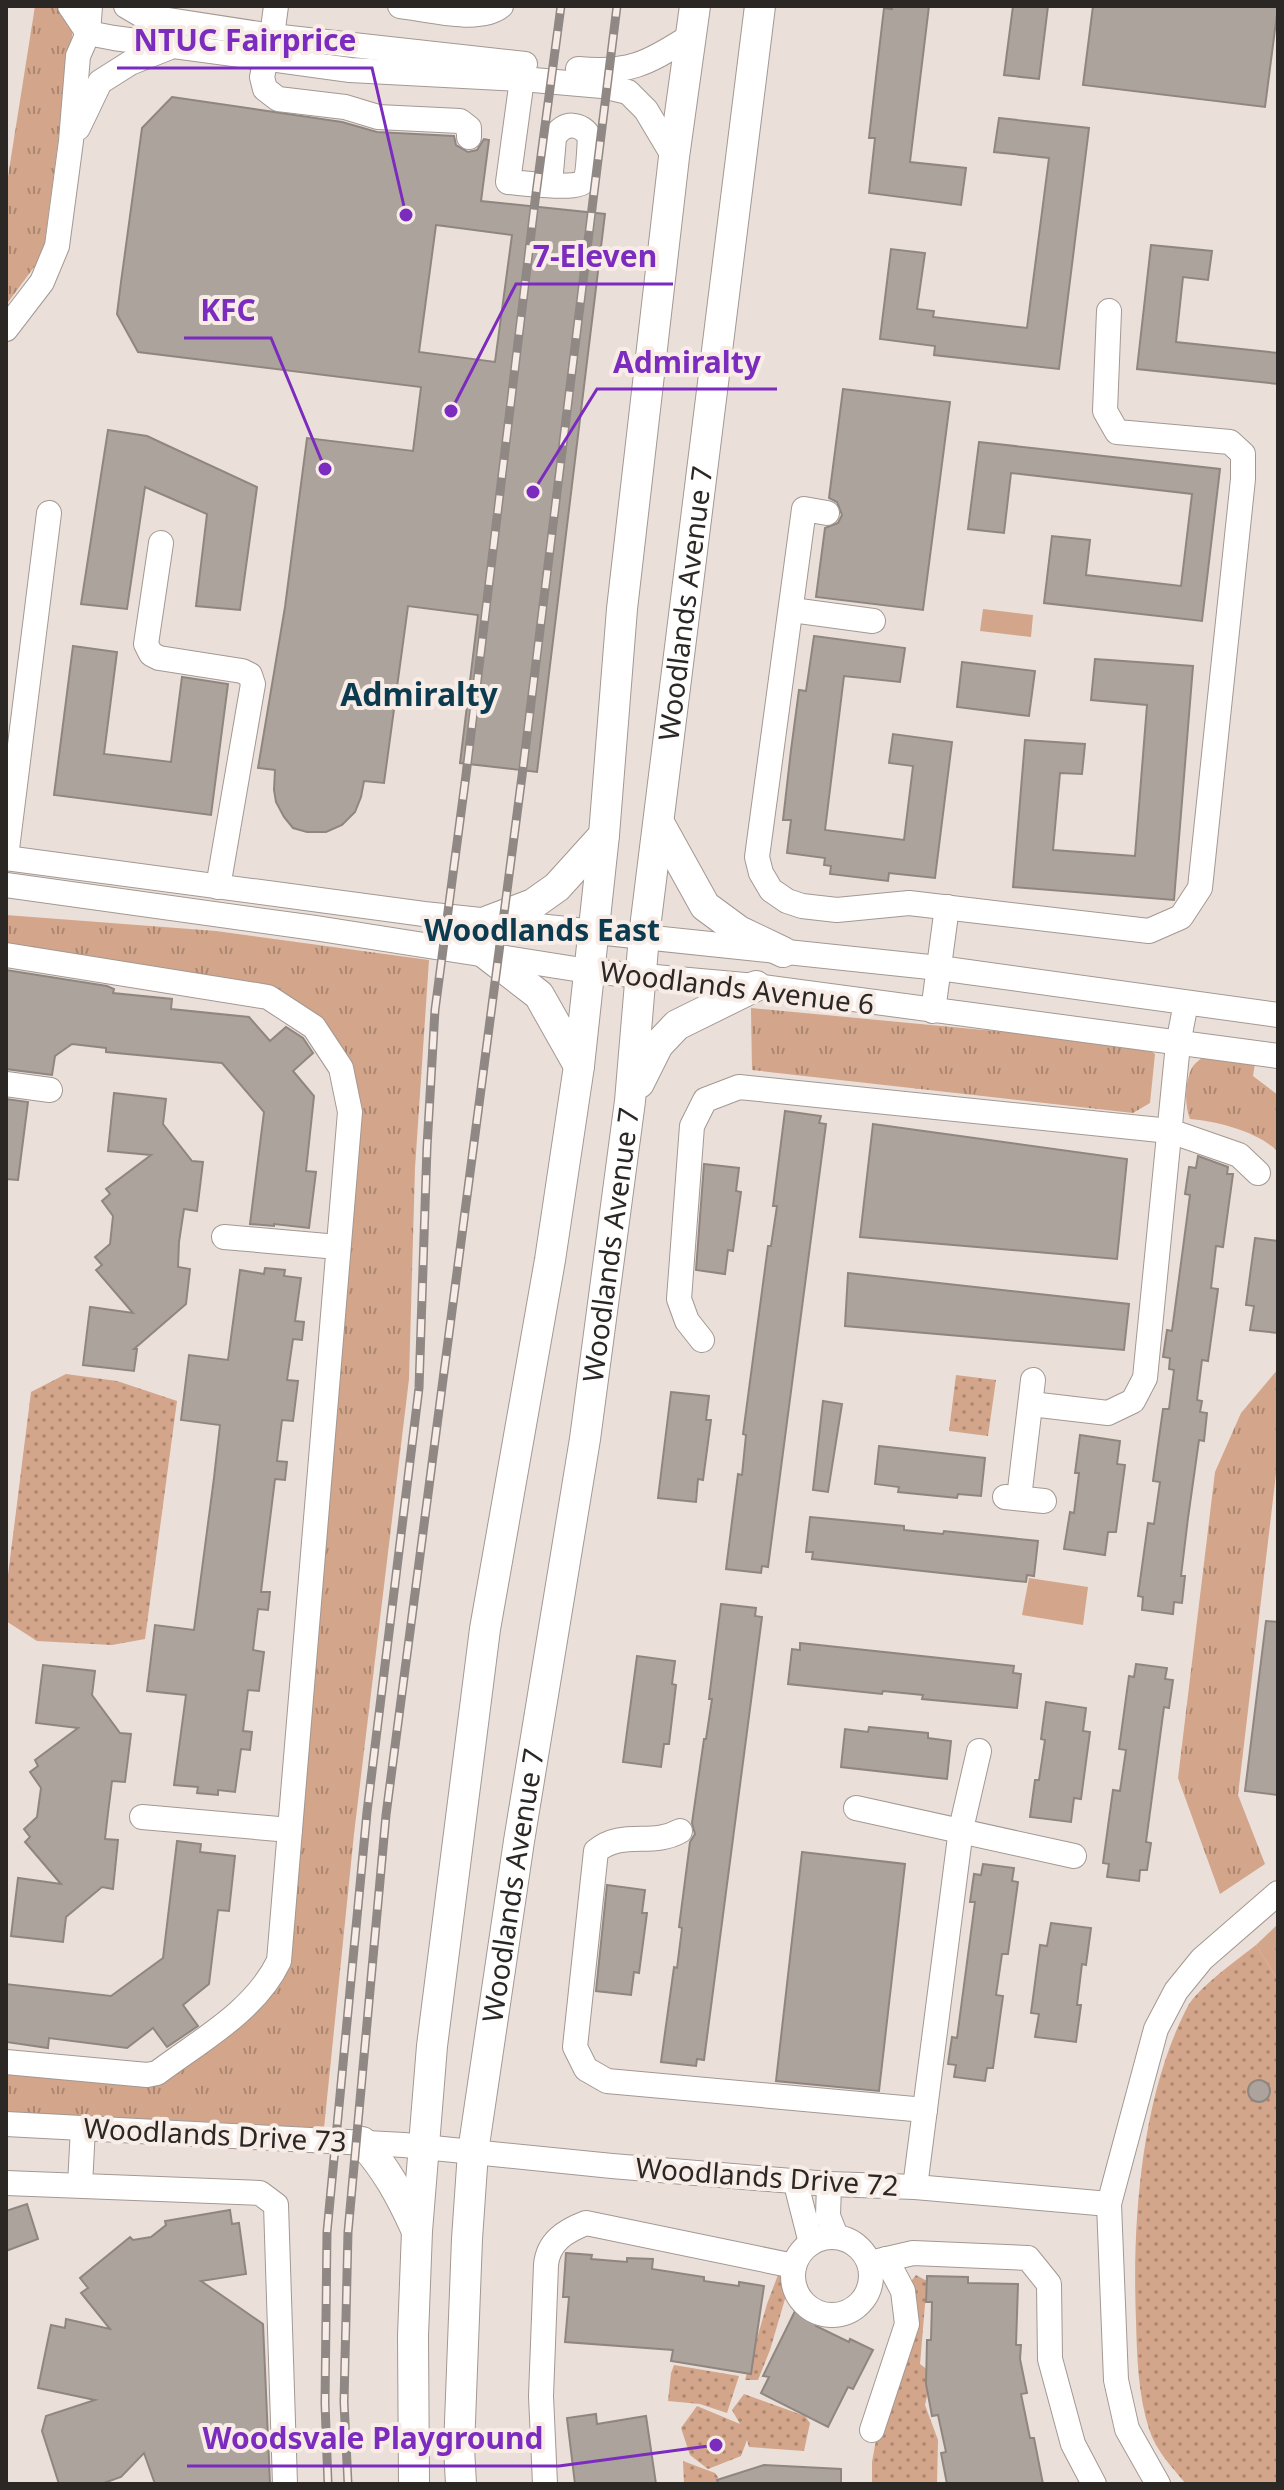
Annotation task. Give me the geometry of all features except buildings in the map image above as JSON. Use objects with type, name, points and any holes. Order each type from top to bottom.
[{"type":"main road","name":"Woodlands Avenue 7","points":[[461,2484],[460,2419],[473,2152],[519,1841],[585,1439],[630,1101],[644,936],[760,6]]},
{"type":"main road","name":"Woodlands Avenue 7","points":[[414,2484],[413,2336],[417,2231],[432,2046],[485,1629],[548,1275],[579,1066],[604,835],[622,609],[674,157],[693,21]]},
{"type":"main road","points":[[659,823],[705,906],[739,931],[783,952]]},
{"type":"main road","points":[[488,921],[533,904],[557,887],[604,835]]},
{"type":"main road","points":[[486,954],[539,995],[579,1066]]},
{"type":"main road","points":[[630,1101],[658,1045],[677,1025],[756,986]]},
{"type":"main road","points":[[362,2142],[390,2177],[417,2231]]},
{"type":"street","points":[[70,6],[88,33],[170,47],[269,48],[316,40],[604,71],[632,68],[652,60],[693,21]]},
{"type":"street","points":[[6,329],[42,282],[57,246],[78,56],[88,33],[90,6]]},
{"type":"street","points":[[126,6],[143,16],[350,70],[522,79],[602,86],[628,92],[646,110],[674,157]]},
{"type":"street","points":[[276,6],[262,77],[265,89],[271,95],[278,99],[345,107],[378,117],[460,121],[469,128],[469,137]]},
{"type":"street","points":[[400,6],[470,15],[483,15],[501,6]]},
{"type":"street","points":[[316,40],[341,55],[350,70],[345,107]]},
{"type":"street","points":[[71,141],[100,82],[130,63],[170,47]]},
{"type":"street","points":[[522,79],[508,182],[550,184]]},
{"type":"street","points":[[814,521],[792,610],[757,857],[761,873],[771,890],[787,901],[802,906],[837,910],[909,903],[1149,931],[1181,917],[1200,888],[1243,479],[1243,454],[1230,442],[1117,432],[1105,411],[1109,311]]},
{"type":"street","points":[[6,857],[49,513]]},
{"type":"street","points":[[161,543],[146,644],[151,654],[159,658],[242,671],[250,675],[253,684],[218,887]]},
{"type":"street","points":[[792,610],[873,621]]},
{"type":"street","name":"Woodlands Avenue 6","points":[[6,857],[488,921],[939,968],[1278,1015]]},
{"type":"street","name":"Woodlands Avenue 6","points":[[6,885],[588,971],[756,986],[1278,1056]]},
{"type":"street","points":[[933,1011],[947,907]]},
{"type":"street","points":[[6,955],[268,997],[314,1027],[341,1068],[350,1112],[279,1961],[269,1982],[248,2005],[157,2073],[147,2075],[6,2062]]},
{"type":"street","points":[[1044,1501],[1012,1498],[1032,1392],[1108,1413],[1133,1401],[1145,1378],[1178,1044],[1186,1003]]},
{"type":"street","points":[[6,1084],[50,1090]]},
{"type":"street","points":[[702,1340],[687,1321],[679,1299],[692,1126],[705,1100],[739,1087],[1170,1131],[1239,1155],[1258,1173]]},
{"type":"street","points":[[224,1237],[338,1247]]},
{"type":"street","points":[[915,2187],[961,1829],[979,1751]]},
{"type":"street","points":[[856,1808],[1074,1856]]},
{"type":"street","points":[[142,1817],[290,1830]]},
{"type":"street","points":[[680,1831],[666,1837],[614,1840],[596,1851],[575,2047],[586,2069],[607,2081],[925,2110]]},
{"type":"street","points":[[1158,2484],[1127,2429],[1116,2380],[1109,2204],[1162,2016],[1176,1991],[1202,1959],[1278,1893]]},
{"type":"street","name":"Woodlands Drive 73","points":[[6,2124],[425,2147]]},
{"type":"street","points":[[80,2185],[83,2128]]},
{"type":"street","name":"Woodlands Drive 72","points":[[425,2147],[612,2166],[1109,2204]]},
{"type":"street","points":[[795,2180],[811,2243]]},
{"type":"street","points":[[6,2183],[260,2193],[276,2205],[285,2484]]},
{"type":"street","points":[[829,2184],[828,2216],[836,2236]]},
{"type":"street","points":[[545,2484],[541,2396],[546,2265],[547,2253],[557,2239],[570,2229],[586,2223],[794,2266]]},
{"type":"street","points":[[872,2430],[907,2324],[903,2291],[878,2261],[850,2241],[836,2236],[811,2243],[800,2253],[794,2266],[795,2285],[802,2301],[817,2312],[836,2315],[853,2309],[866,2296],[878,2261]]},
{"type":"street","points":[[878,2261],[913,2253],[1028,2258],[1049,2284],[1050,2359],[1073,2444],[1094,2484]]},
{"type":"green space","points":[[35,6],[76,6],[43,255],[6,305],[6,189]]},
{"type":"green space","points":[[983,609],[1033,615],[1031,637],[980,631]]},
{"type":"green space","points":[[6,915],[216,931],[429,960],[415,1168],[409,1379],[354,1834],[324,2128],[6,2112],[6,2073],[158,2081],[287,1967],[357,1119],[354,1069],[350,1058],[309,1014],[6,958]]},
{"type":"green space","points":[[751,1008],[1143,1045],[1155,1054],[1150,1103],[1133,1113],[752,1070]]},
{"type":"green space","points":[[1209,1053],[1256,1057],[1253,1076],[1278,1095],[1278,1152],[1260,1139],[1237,1129],[1190,1119],[1186,1100],[1188,1078],[1193,1066]]},
{"type":"green space","points":[[1278,1369],[1278,1457],[1238,1795],[1265,1864],[1220,1894],[1178,1778],[1215,1472],[1241,1413]]},
{"type":"green space","points":[[66,1374],[117,1381],[177,1401],[145,1639],[112,1645],[37,1641],[6,1621],[6,1591],[31,1392]]},
{"type":"green space","points":[[956,1375],[996,1380],[988,1436],[949,1431]]},
{"type":"green space","points":[[1029,1578],[1088,1587],[1083,1625],[1022,1615]]},
{"type":"green space","points":[[1278,1924],[1278,1980],[1256,1945]]},
{"type":"green space","points":[[1256,1945],[1278,1980],[1278,2484],[1186,2484],[1152,2437],[1140,2389],[1135,2283],[1143,2160],[1159,2079],[1188,2006],[1209,1982]]},
{"type":"green space","points":[[781,2267],[790,2282],[770,2350],[758,2380],[745,2380],[767,2304]]},
{"type":"green space","points":[[916,2275],[927,2281],[920,2364],[932,2373],[925,2405],[938,2440],[937,2484],[872,2484],[872,2462],[903,2291]]},
{"type":"green space","points":[[674,2365],[739,2376],[727,2413],[700,2404],[668,2401]]},
{"type":"green space","points":[[744,2394],[805,2416],[810,2423],[804,2451],[749,2447],[747,2440],[741,2456],[708,2469],[690,2455],[681,2428],[697,2406],[740,2424],[732,2410]]},
{"type":"green space","points":[[683,2461],[715,2473],[717,2484],[684,2484]]},
{"type":"railway","points":[[328,2484],[325,2403],[327,2232],[367,1812],[419,1388],[435,1010],[561,6]]},
{"type":"railway","points":[[348,2484],[344,2402],[348,2232],[386,1815],[522,776],[617,6]]},
{"type":"place","name":"NTUC Fairprice","points":[[406,215]]},
{"type":"place","name":"7-Eleven","points":[[451,411]]},
{"type":"place","name":"KFC","points":[[325,469]]},
{"type":"place","name":"Admiralty","points":[[533,492]]},
{"type":"place","name":"Woodsvale Playground","points":[[716,2445]]},
{"type":"district","name":"Admiralty","points":[[419,695]]},
{"type":"district","name":"Woodlands East","points":[[542,931]]}]
